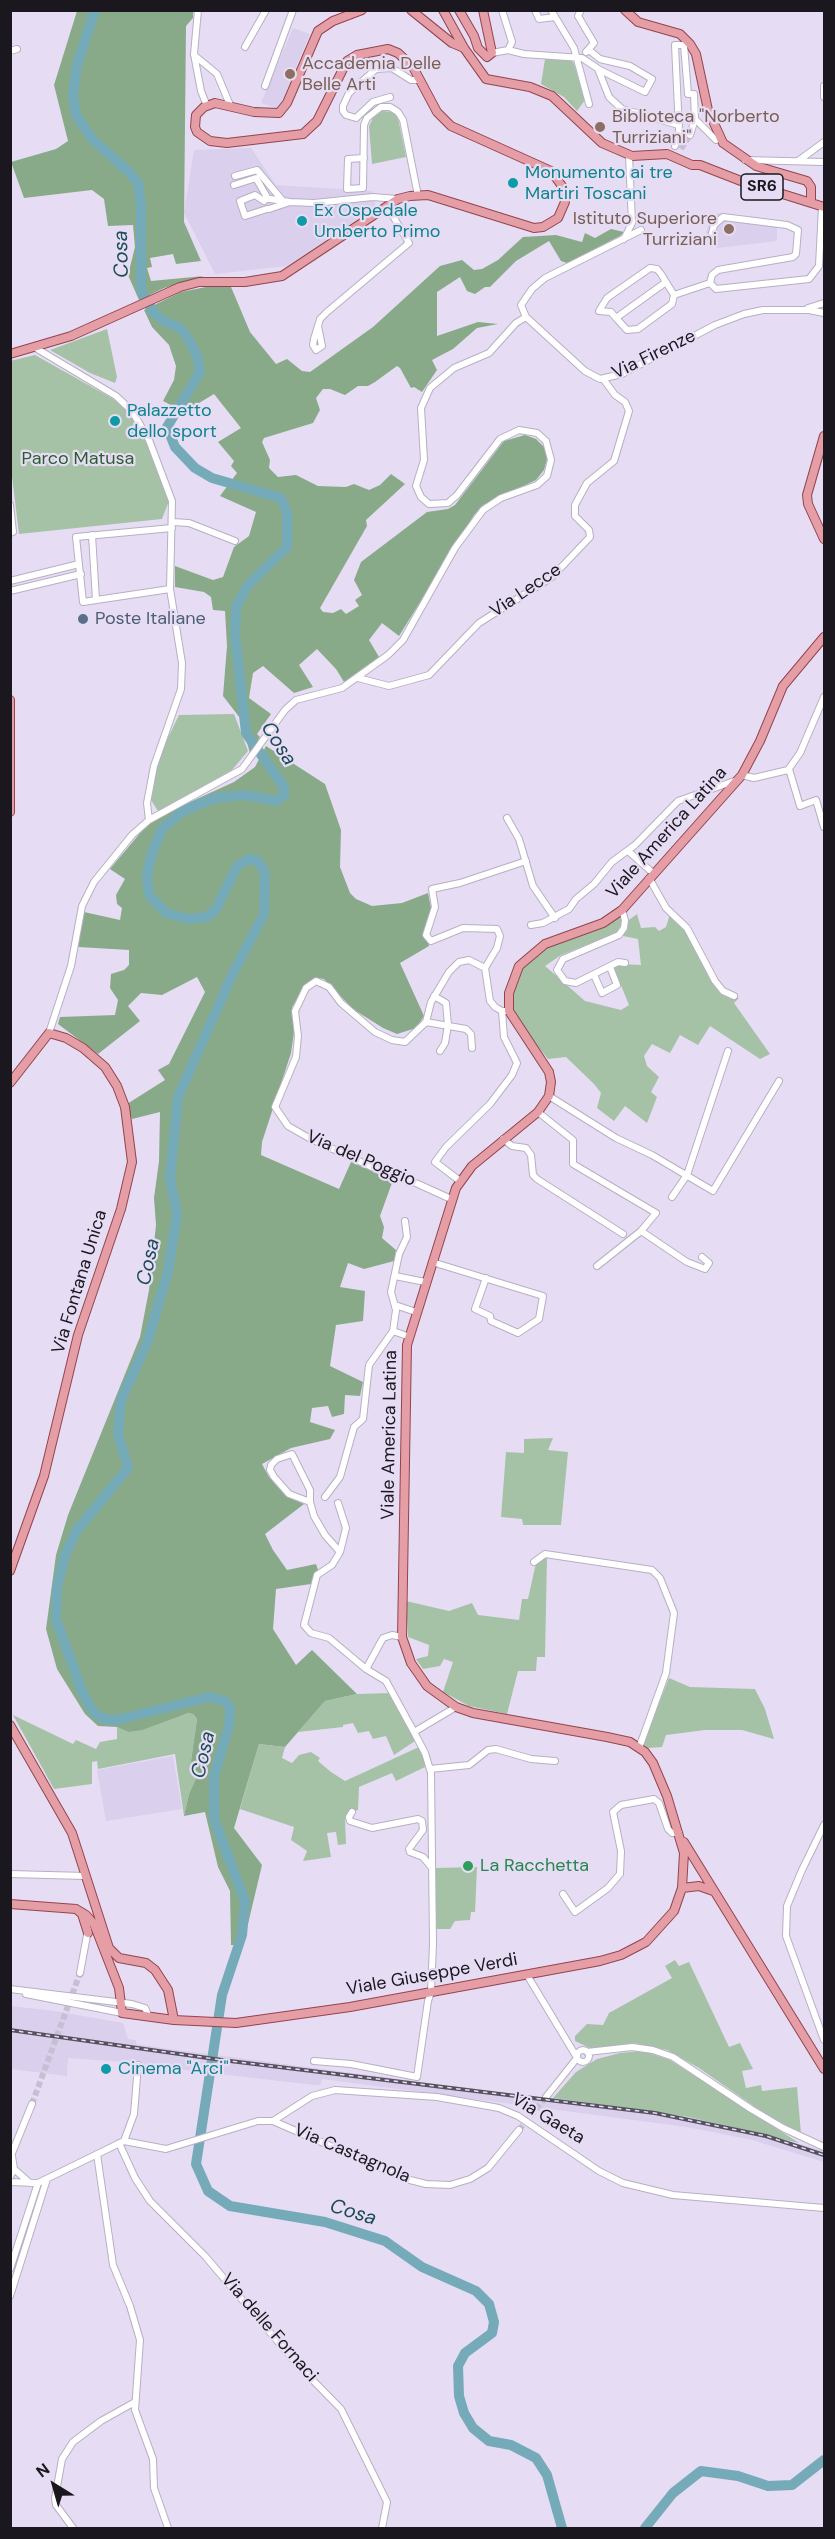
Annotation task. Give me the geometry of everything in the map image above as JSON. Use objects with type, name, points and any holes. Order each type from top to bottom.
[{"type":"main road","points":[[10,354],[71,336],[135,309],[161,295],[200,282],[245,282],[282,276],[398,199],[418,196],[444,199],[521,226],[534,228],[543,227],[558,218],[565,202],[562,186],[544,166],[451,126],[437,112],[413,67],[398,53],[378,49],[357,55],[347,61],[317,121],[309,129],[295,136],[249,142],[210,141],[201,137],[195,127],[195,121],[207,106],[215,103],[254,112],[279,113],[286,103],[318,31],[333,21],[362,10]]},
{"type":"main road","points":[[411,10],[452,43],[464,48]]},
{"type":"main road","points":[[443,10],[464,48],[486,79],[546,93],[560,102],[595,138],[629,155]]},
{"type":"main road","points":[[459,10],[488,55]]},
{"type":"main road","points":[[483,10],[488,55]]},
{"type":"main road","points":[[625,10],[638,22],[680,34],[690,44],[696,54],[708,110],[720,138],[744,160],[768,171],[807,181],[811,187],[811,202]]},
{"type":"main road","name":"SR6","points":[[629,155],[640,157],[667,154],[692,165],[700,165],[741,181],[823,207]]},
{"type":"main road","points":[[825,436],[807,495],[808,504],[825,539]]},
{"type":"main road","name":"Viale America Latina","points":[[506,1011],[511,981],[519,966],[530,955],[545,944],[603,923],[622,910],[740,777],[760,741],[783,686],[825,637]]},
{"type":"main road","points":[[10,700],[10,812]]},
{"type":"main road","points":[[506,1011],[549,1072],[551,1082],[549,1096]]},
{"type":"main road","points":[[10,1083],[49,1033]]},
{"type":"main road","name":"Via Fontana Unica","points":[[10,1571],[44,1476],[78,1335],[113,1235],[132,1162],[125,1107],[116,1085],[99,1060],[66,1038],[49,1033]]},
{"type":"main road","name":"Viale America Latina","points":[[549,1096],[538,1112],[472,1166],[460,1181],[451,1199],[416,1312],[410,1336],[407,1364],[402,1637],[418,1675],[435,1693],[456,1707],[473,1713],[600,1735],[630,1742],[639,1748]]},
{"type":"main road","points":[[10,1725],[72,1833],[92,1903],[112,1953],[119,1958],[146,1964],[163,1979],[174,2020]]},
{"type":"main road","points":[[639,1748],[653,1763],[679,1833],[825,2069]]},
{"type":"main road","points":[[679,1833],[685,1869],[682,1888],[699,1886],[713,1891]]},
{"type":"main road","points":[[685,1869],[693,1866],[700,1869]]},
{"type":"main road","name":"Viale Giuseppe Verdi","points":[[122,2013],[195,2022],[250,2023],[527,1975],[621,1955],[646,1942],[674,1911],[682,1888]]},
{"type":"main road","points":[[10,1904],[86,1910],[92,1903]]},
{"type":"main road","points":[[76,1909],[90,1919],[117,1981],[122,2013]]},
{"type":"main road","points":[[76,1909],[82,1914],[87,1933]]},
{"type":"street","points":[[198,10],[194,54],[201,91],[207,106]]},
{"type":"street","points":[[245,47],[266,10]]},
{"type":"street","points":[[265,86],[294,10]]},
{"type":"street","points":[[502,10],[512,42],[508,50]]},
{"type":"street","points":[[535,10],[539,19],[555,17]]},
{"type":"street","points":[[551,10],[574,48],[589,104]]},
{"type":"street","points":[[575,57],[589,50],[594,43],[578,16],[581,10]]},
{"type":"street","points":[[675,146],[679,125],[675,45],[684,45],[688,94],[694,94],[695,119],[690,135]]},
{"type":"street","points":[[488,55],[508,50],[524,54],[582,58],[597,69],[645,92],[652,79],[630,66],[600,59],[589,50]]},
{"type":"street","points":[[194,54],[217,74],[230,105]]},
{"type":"street","points":[[390,97],[373,102],[356,118],[343,111],[349,93],[376,69],[392,68],[411,80],[420,80]]},
{"type":"street","points":[[597,69],[609,97],[622,109],[679,125]]},
{"type":"street","points":[[825,86],[825,97]]},
{"type":"street","points":[[364,158],[348,159],[347,189],[363,188],[364,158],[364,125],[367,118],[381,107],[398,112],[405,126],[418,196]]},
{"type":"street","points":[[695,119],[716,140],[720,138]]},
{"type":"street","points":[[798,161],[822,145]]},
{"type":"street","points":[[623,241],[633,223],[629,155]]},
{"type":"street","points":[[744,160],[825,162]]},
{"type":"street","points":[[235,176],[257,170],[282,200]]},
{"type":"street","points":[[234,185],[256,178],[268,200]]},
{"type":"street","points":[[268,209],[273,204],[255,195],[240,201],[245,216],[268,209],[290,202]]},
{"type":"street","points":[[268,200],[314,203],[373,197],[398,199]]},
{"type":"street","points":[[318,326],[327,312],[340,299],[409,243],[387,206]]},
{"type":"street","points":[[710,283],[716,289],[809,279],[819,266],[823,207]]},
{"type":"street","points":[[710,283],[712,275],[718,270],[793,257],[796,254],[798,230],[787,225],[723,217],[714,225],[711,238]]},
{"type":"street","points":[[49,1033],[70,966],[82,906],[94,882],[113,858],[149,820],[242,769],[285,710],[296,700],[309,695],[336,691],[358,678],[403,640],[455,548],[483,510],[501,498],[537,485],[549,471],[551,453],[546,441],[537,433],[519,430],[500,438],[458,495],[448,503],[429,504],[421,497],[417,486],[424,460],[421,408],[429,388],[454,368],[489,353],[516,322],[526,316],[522,309],[523,301],[541,281],[641,230]]},
{"type":"street","points":[[653,268],[674,295],[672,304],[638,329],[627,330],[611,312],[600,313],[598,309],[607,298],[635,277],[653,268]]},
{"type":"street","points":[[616,318],[666,282]]},
{"type":"street","points":[[674,295],[710,283]]},
{"type":"street","points":[[802,310],[825,303]]},
{"type":"street","name":"Via Firenze","points":[[526,316],[585,371],[604,380],[622,374],[731,318],[764,310],[802,310]]},
{"type":"street","points":[[802,310],[825,313]]},
{"type":"street","points":[[34,347],[116,396],[132,411],[149,440],[170,493],[172,525],[170,589],[182,663],[181,690],[154,766],[147,803],[149,820]]},
{"type":"street","name":"Via Lecce","points":[[358,678],[388,686],[424,678],[479,623],[552,577],[590,537],[589,530],[574,516],[575,505],[588,483],[611,464],[617,454],[629,411],[625,402],[604,380]]},
{"type":"street","points":[[10,533],[14,532],[11,506]]},
{"type":"street","points":[[170,589],[83,602],[76,537],[189,523],[235,541]]},
{"type":"street","points":[[92,535],[96,600]]},
{"type":"street","points":[[10,581],[80,564]]},
{"type":"street","points":[[10,591],[81,574]]},
{"type":"street","points":[[531,925],[555,918],[569,909],[612,862],[628,851],[678,801],[740,777],[776,775],[789,769],[801,753],[825,697]]},
{"type":"street","points":[[789,769],[800,806],[816,800],[825,826]]},
{"type":"street","points":[[507,818],[519,839],[533,886],[555,918]]},
{"type":"street","points":[[628,851],[651,876],[666,908],[687,928],[715,981],[723,991],[734,996]]},
{"type":"street","points":[[460,1181],[435,1162],[446,1147],[490,1104],[512,1075],[517,1063],[504,1037],[506,1011],[495,1007],[490,1001],[486,968],[497,948],[500,936],[497,929],[463,928],[431,941],[426,934],[435,907],[432,889],[460,883],[526,861]]},
{"type":"street","points":[[622,910],[625,920],[624,928],[619,934],[563,959],[557,966],[559,976],[570,984],[594,975],[618,962],[626,963]]},
{"type":"street","points":[[472,1048],[469,1031],[426,1022],[434,996],[449,972],[459,962],[474,961],[486,968]]},
{"type":"street","points":[[594,975],[602,993],[617,985],[610,967]]},
{"type":"street","name":"Via del Poggio","points":[[426,1022],[408,1041],[392,1040],[362,1022],[341,1003],[329,987],[316,981],[306,988],[295,1011],[298,1036],[296,1057],[275,1107],[288,1126],[309,1138],[451,1199]]},
{"type":"street","points":[[434,996],[446,1003],[448,1026],[445,1043],[440,1051]]},
{"type":"street","points":[[672,1197],[687,1175],[728,1051]]},
{"type":"street","points":[[549,1096],[616,1138],[713,1191],[779,1081]]},
{"type":"street","points":[[538,1112],[573,1140],[573,1164],[656,1213],[641,1231],[597,1266]]},
{"type":"street","points":[[503,1139],[512,1146],[526,1148],[531,1155],[533,1175],[537,1179],[623,1234]]},
{"type":"street","points":[[325,1497],[340,1477],[354,1427],[363,1419],[369,1365],[393,1331],[395,1305],[390,1292],[399,1254],[407,1237],[405,1221]]},
{"type":"street","points":[[641,1231],[687,1262],[705,1269],[709,1263],[702,1257]]},
{"type":"street","points":[[432,1262],[486,1278],[543,1296],[539,1319],[518,1333],[491,1321],[490,1316],[475,1309],[486,1278]]},
{"type":"street","points":[[395,1276],[425,1282]]},
{"type":"street","points":[[395,1305],[416,1312]]},
{"type":"street","points":[[393,1331],[410,1336]]},
{"type":"street","points":[[310,1502],[289,1494],[274,1477],[270,1470],[271,1465],[277,1459],[292,1455],[310,1491],[310,1502],[320,1527],[340,1552]]},
{"type":"street","points":[[314,2061],[351,2064],[417,2077],[431,1992],[433,1869],[430,1769],[414,1732],[386,1681],[366,1669],[328,1638],[311,1633],[304,1625],[317,1575],[332,1565],[340,1552],[346,1528],[338,1503]]},
{"type":"street","points":[[534,1562],[545,1554],[652,1570],[660,1578],[674,1613],[666,1673],[639,1748]]},
{"type":"street","points":[[366,1669],[383,1638],[392,1635],[402,1637]]},
{"type":"street","points":[[414,1732],[456,1707]]},
{"type":"street","points":[[430,1769],[469,1766],[488,1750],[496,1749],[531,1759],[555,1761]]},
{"type":"street","points":[[563,1894],[575,1912],[608,1888],[620,1874],[621,1851],[614,1812],[621,1805],[654,1799],[659,1803],[668,1829],[672,1833],[679,1833]]},
{"type":"street","points":[[352,1812],[349,1817],[350,1821],[372,1828],[418,1819],[422,1821],[423,1830],[409,1849],[410,1852],[423,1857],[433,1869]]},
{"type":"street","points":[[825,1825],[802,1870],[788,1906],[786,1936],[825,2040]]},
{"type":"street","points":[[10,1874],[86,1876]]},
{"type":"street","points":[[80,1973],[92,1903]]},
{"type":"street","points":[[527,1975],[570,2042],[583,2056]]},
{"type":"street","points":[[10,1989],[119,2002],[145,2008],[149,2017]]},
{"type":"street","points":[[10,1989],[122,2013]]},
{"type":"street","points":[[546,2097],[583,2056],[632,2047],[653,2050],[673,2056],[751,2109],[783,2128],[825,2148]]},
{"type":"street","points":[[10,2182],[38,2183],[122,2142],[134,2115],[138,2065]]},
{"type":"street","name":"Via Gaeta","points":[[122,2142],[158,2149],[175,2147],[258,2121],[273,2121],[312,2096],[335,2090],[466,2101],[499,2108],[518,2116],[623,2184],[672,2195],[825,2208]]},
{"type":"street","points":[[30,2184],[14,2169],[11,2157],[32,2104]]},
{"type":"street","name":"Via Castagnola","points":[[273,2121],[406,2179],[426,2184],[450,2185],[470,2179],[488,2168],[519,2130]]},
{"type":"street","name":"Via delle Fornaci","points":[[122,2142],[135,2178],[150,2201],[205,2256],[296,2363],[341,2409],[387,2502],[382,2529]]},
{"type":"street","points":[[97,2154],[113,2265],[130,2306],[140,2340],[135,2403],[153,2459],[154,2488],[168,2529]]},
{"type":"street","points":[[10,2177],[14,2169]]},
{"type":"street","points":[[10,2296],[47,2179]]},
{"type":"street","points":[[10,2269],[38,2183]]},
{"type":"street","points":[[20,2184],[27,2190],[32,2204]]},
{"type":"street","points":[[73,2529],[56,2505],[55,2498],[56,2480],[67,2448],[102,2421],[135,2403]]},
{"type":"shaded area","points":[[293,28],[310,34],[279,108],[276,108],[261,103]]},
{"type":"shaded area","points":[[251,148],[276,185],[372,191],[376,207],[287,266],[215,274],[184,213],[194,150]]},
{"type":"shaded area","points":[[718,213],[777,222],[777,241],[717,248],[705,237],[709,222]]},
{"type":"shaded area","points":[[173,1756],[182,1809],[106,1821],[97,1770]]},
{"type":"shaded area","points":[[11,2006],[123,2023],[128,2039],[136,2040],[136,2044],[689,2117],[754,2131],[824,2151],[824,2162],[752,2140],[687,2127],[322,2079],[320,2085],[314,2085],[168,2068],[142,2068],[140,2063],[68,2058],[67,2076],[11,2069]]},
{"type":"green space","points":[[77,11],[193,11],[193,18],[186,26],[184,222],[201,261],[176,264],[173,254],[150,258],[152,267],[147,268],[151,281],[204,276],[164,288],[139,300],[128,275],[135,247],[133,225],[108,226],[104,199],[92,190],[24,198],[11,162],[56,149],[68,141],[54,85]]},
{"type":"green space","points":[[545,59],[571,59],[585,100],[577,111],[564,97],[541,84]]},
{"type":"green space","points":[[383,111],[393,112],[398,118],[406,157],[372,164],[369,126],[374,116]]},
{"type":"green space","points":[[611,229],[624,232],[567,263],[561,261],[549,241],[516,261],[490,287],[485,287],[475,294],[467,291],[460,277],[437,292],[437,336],[478,322],[498,324],[477,328],[453,349],[432,360],[437,370],[422,392],[414,387],[411,388],[397,366],[368,386],[358,386],[345,395],[330,389],[323,389],[316,398],[320,410],[313,423],[264,438],[262,442],[270,460],[269,468],[278,477],[296,475],[318,486],[346,487],[354,484],[369,490],[380,485],[391,474],[405,484],[366,520],[367,526],[320,608],[323,612],[333,613],[341,609],[346,614],[359,606],[355,600],[362,595],[354,580],[361,562],[427,512],[448,509],[455,505],[504,441],[525,435],[536,439],[544,447],[547,459],[544,470],[536,480],[483,505],[474,515],[399,636],[382,623],[369,640],[379,657],[344,682],[336,669],[317,649],[299,665],[313,687],[294,693],[263,666],[253,673],[249,698],[271,714],[257,734],[260,737],[250,753],[240,718],[223,696],[227,646],[225,611],[213,610],[211,597],[204,592],[175,587],[175,566],[213,580],[223,577],[234,547],[249,536],[256,512],[220,496],[237,473],[231,466],[234,461],[218,442],[241,428],[214,394],[184,412],[163,401],[174,380],[176,366],[169,345],[152,327],[144,310],[181,292],[206,287],[231,287],[250,332],[276,364],[287,359],[302,371],[310,372],[373,327],[440,266],[462,260],[474,270],[482,269],[498,260],[523,237],[556,235],[582,242],[585,233],[595,238]]},
{"type":"green space","points":[[107,329],[117,377],[115,383],[90,373],[50,350]]},
{"type":"green space","name":"Parco Matusa","points":[[35,355],[124,405],[145,437],[169,501],[162,519],[19,534],[10,460],[10,361]]},
{"type":"green space","points":[[234,714],[248,751],[232,770],[158,811],[149,797],[160,754],[179,715]]},
{"type":"green space","points":[[266,746],[325,784],[341,830],[340,867],[350,893],[356,899],[372,906],[402,903],[428,893],[431,908],[425,927],[429,946],[400,963],[424,1016],[416,1028],[397,1034],[383,1028],[353,1009],[324,979],[317,978],[310,981],[292,1007],[294,1032],[291,1053],[262,1142],[261,1155],[339,1189],[351,1162],[393,1180],[380,1216],[384,1227],[382,1238],[396,1250],[394,1261],[364,1269],[348,1263],[340,1287],[365,1291],[363,1321],[336,1325],[330,1366],[363,1382],[360,1396],[345,1395],[344,1414],[332,1417],[328,1406],[312,1408],[310,1422],[335,1430],[330,1439],[291,1448],[262,1464],[269,1477],[286,1496],[304,1504],[265,1534],[273,1550],[287,1570],[316,1564],[318,1570],[311,1584],[276,1589],[273,1629],[296,1665],[312,1650],[357,1694],[325,1701],[285,1747],[259,1744],[234,1828],[262,1865],[243,1945],[231,1945],[230,1891],[218,1867],[205,1812],[184,1816],[189,1794],[197,1776],[191,1761],[197,1719],[193,1714],[188,1713],[142,1730],[128,1732],[117,1727],[98,1726],[85,1714],[57,1669],[46,1629],[56,1555],[68,1515],[140,1337],[149,1290],[156,1225],[154,1198],[159,1161],[160,1112],[132,1119],[127,1104],[165,1080],[158,1070],[169,1064],[205,992],[197,977],[162,995],[141,993],[128,1006],[140,1021],[98,1054],[58,1024],[60,1017],[115,1015],[118,1000],[110,988],[111,974],[124,970],[129,965],[129,950],[78,947],[84,912],[120,920],[122,908],[117,904],[116,895],[125,879],[110,869],[146,826],[177,808],[234,782],[255,767]]},
{"type":"green space","points":[[637,914],[641,928],[655,927],[659,931],[666,927],[670,914],[684,928],[715,985],[725,996],[739,998],[734,1003],[770,1054],[760,1059],[710,1026],[698,1045],[680,1035],[670,1053],[652,1044],[644,1056],[647,1066],[659,1077],[651,1092],[657,1097],[647,1123],[625,1106],[614,1121],[597,1108],[601,1093],[594,1084],[566,1057],[548,1059],[515,1018],[511,1006],[512,987],[527,962],[541,950],[602,927],[620,915],[622,924],[616,933],[561,955],[545,966],[585,1001],[621,1010],[629,1005],[614,968],[619,964],[641,965],[638,939],[623,936],[629,920]]},
{"type":"green space","points":[[553,1438],[548,1450],[568,1452],[561,1525],[523,1525],[522,1519],[501,1517],[506,1452],[524,1453],[524,1439]]},
{"type":"green space","points":[[547,1557],[545,1657],[537,1657],[536,1671],[518,1671],[507,1714],[469,1706],[443,1692],[453,1662],[444,1659],[440,1666],[423,1669],[416,1659],[428,1656],[429,1645],[408,1637],[406,1601],[449,1611],[472,1603],[478,1615],[519,1620],[522,1599],[528,1599],[536,1563]]},
{"type":"green space","points":[[669,1678],[690,1687],[755,1689],[765,1709],[774,1739],[742,1730],[705,1730],[666,1735],[662,1747],[648,1748],[643,1744]]},
{"type":"green space","points":[[392,1693],[415,1741],[394,1755],[386,1736],[373,1739],[369,1731],[358,1733],[353,1723],[343,1725],[343,1727],[298,1732],[325,1701],[357,1694]]},
{"type":"green space","points":[[188,1713],[193,1714],[197,1719],[191,1761],[197,1776],[189,1794],[184,1816],[175,1754],[98,1769],[97,1761],[92,1762],[92,1784],[54,1789],[13,1715],[73,1744],[76,1740],[96,1749],[100,1742],[117,1739],[117,1727],[128,1732]]},
{"type":"green space","points":[[259,1744],[285,1747],[282,1758],[292,1763],[299,1755],[311,1752],[320,1758],[318,1761],[345,1781],[419,1747],[427,1766],[396,1781],[392,1773],[359,1787],[358,1810],[349,1812],[345,1819],[346,1844],[338,1845],[336,1832],[327,1833],[331,1857],[303,1861],[307,1851],[291,1840],[294,1827],[240,1809]]},
{"type":"green space","points":[[477,1867],[475,1912],[471,1912],[470,1920],[455,1921],[450,1929],[436,1929],[435,1868]]},
{"type":"green space","points":[[675,1960],[679,1966],[689,1962],[729,2047],[740,2043],[753,2069],[742,2071],[746,2088],[761,2085],[762,2091],[797,2087],[801,2134],[667,2050],[634,2043],[592,2049],[575,2041],[575,2036],[587,2024],[603,2025],[609,2013],[672,1978],[665,1966]]},
{"type":"green space","points":[[643,2051],[670,2060],[799,2143],[689,2117],[553,2098],[576,2072],[597,2059],[620,2053]]},
{"type":"waterway","name":"Cosa","points":[[95,10],[77,65],[73,95],[76,115],[93,140],[138,183],[141,204],[141,290],[153,312],[164,321],[180,328],[188,338],[197,356],[200,372],[167,427],[175,447],[195,468],[212,478],[281,498],[287,513],[287,547],[248,585],[236,607],[235,634],[246,733],[284,787],[284,795],[276,801],[246,795],[215,798],[183,811],[162,829],[152,853],[147,874],[149,895],[166,913],[189,919],[207,917],[216,909],[237,866],[249,859],[258,861],[265,873],[264,914],[234,971],[178,1097],[170,1178],[177,1214],[168,1272],[147,1343],[121,1400],[118,1434],[128,1468],[77,1530],[65,1555],[57,1587],[56,1619],[82,1691],[93,1712],[104,1719],[117,1720],[209,1697],[225,1701],[230,1708],[229,1726],[214,1776],[214,1819],[245,1901],[242,1935],[222,1995],[196,2164],[208,2191],[230,2206],[325,2222],[385,2241],[422,2267],[476,2291],[489,2304],[494,2322],[492,2333],[465,2353],[458,2366],[459,2396],[464,2413],[473,2428],[489,2441],[511,2445],[536,2458],[547,2475],[562,2528]]},
{"type":"waterway","name":"Cosa","points":[[645,2528],[673,2493],[701,2471],[738,2476],[768,2486],[792,2485],[824,2460]]},
{"type":"tunnel","points":[[681,149],[690,135]]},
{"type":"tunnel","points":[[32,2104],[80,1973]]},
{"type":"tunnel","points":[[519,2130],[546,2097]]},
{"type":"railway","points":[[10,2030],[222,2060],[655,2113],[766,2136],[824,2155]]},
{"type":"place","name":"Accademia Delle Belle Arti","points":[[290,74]]},
{"type":"place","name":"Biblioteca \"Norberto Turriziani\"","points":[[600,127]]},
{"type":"place","name":"Monumento ai tre Martiri Toscani","points":[[513,183]]},
{"type":"place","name":"Ex Ospedale Umberto Primo","points":[[302,221]]},
{"type":"place","name":"Istituto Superiore Turriziani","points":[[729,229]]},
{"type":"place","name":"Palazzetto dello sport","points":[[115,421]]},
{"type":"place","name":"Poste Italiane","points":[[83,619]]},
{"type":"place","name":"La Racchetta","points":[[468,1866]]},
{"type":"place","name":"Cinema \"Arci\"","points":[[106,2069]]}]
